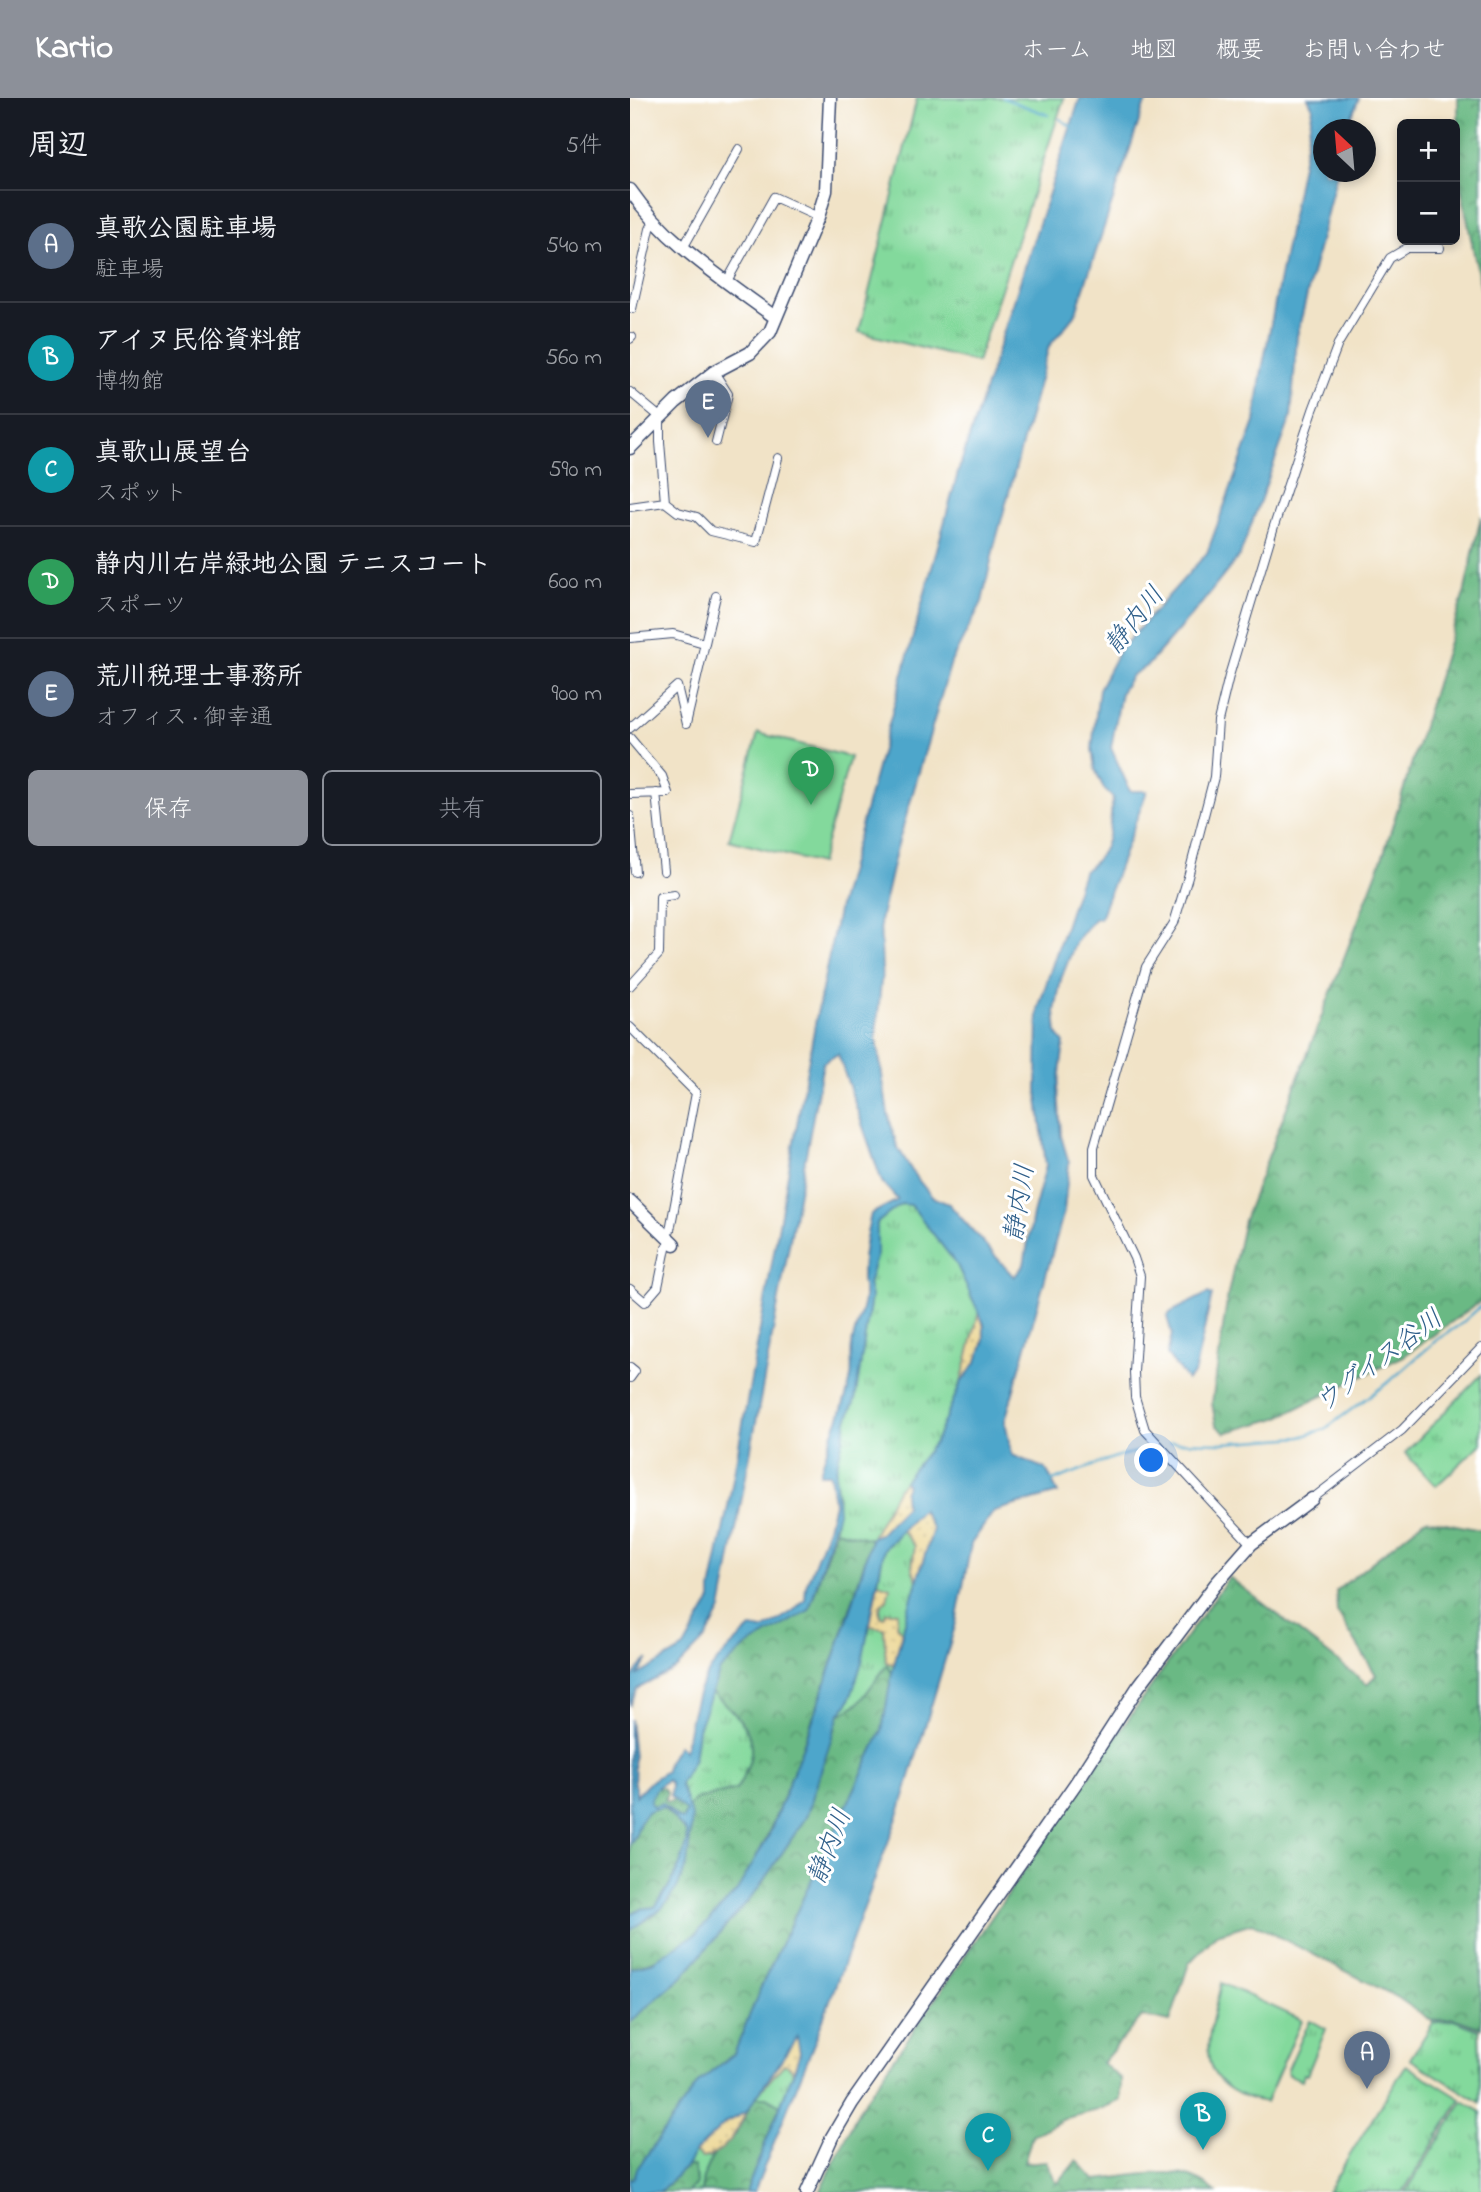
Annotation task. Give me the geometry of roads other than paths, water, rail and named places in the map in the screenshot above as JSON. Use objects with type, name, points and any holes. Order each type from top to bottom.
[{"type":"street","points":[[630,448],[660,417],[714,372],[750,353],[770,332],[818,217],[826,191],[830,98]]},
{"type":"street","points":[[683,248],[738,149]]},
{"type":"street","points":[[630,190],[654,221],[683,248],[776,318]]},
{"type":"street","points":[[727,281],[774,197],[818,217]]},
{"type":"street","points":[[632,309],[654,221]]},
{"type":"street","points":[[1251,1544],[1145,1430],[1135,1397],[1134,1372],[1140,1276],[1094,1175],[1094,1147],[1146,967],[1174,923],[1214,777],[1218,721],[1228,676],[1313,410],[1338,344],[1390,258],[1407,248],[1440,248]]},
{"type":"street","points":[[714,372],[728,394],[716,442]]},
{"type":"street","points":[[630,392],[660,417]]},
{"type":"street","points":[[660,417],[665,502]]},
{"type":"street","points":[[630,507],[665,502],[678,512],[697,517],[711,531],[756,542],[778,458]]},
{"type":"street","points":[[630,728],[677,686],[686,724],[716,596]]},
{"type":"street","points":[[630,638],[673,634],[704,643]]},
{"type":"street","points":[[630,738],[662,776],[668,793],[630,794]]},
{"type":"street","points":[[656,793],[664,871]]},
{"type":"street","points":[[630,816],[635,872]]},
{"type":"street","points":[[630,986],[659,954],[660,897],[674,895]]},
{"type":"street","points":[[630,1027],[696,1093],[670,1230]]},
{"type":"street","points":[[630,1201],[670,1246],[658,1287],[652,1295],[645,1302],[630,1289]]},
{"type":"street","points":[[807,2192],[832,2137],[852,2103],[1076,1783],[1138,1687],[1215,1585],[1251,1544],[1402,1430],[1481,1348]]},
{"type":"street","points":[[630,1367],[635,1371],[630,1378]]},
{"type":"water","name":"静内川","points":[[1080,98],[1149,98],[1144,106],[1075,315],[1049,346],[994,547],[982,602],[951,662],[896,851],[880,921],[882,971],[876,1035],[888,1114],[897,1146],[915,1176],[932,1197],[949,1204],[1014,1277],[1024,1265],[1033,1214],[1046,1166],[1037,1090],[1038,1009],[1083,872],[1100,856],[1109,831],[1113,798],[1104,789],[1095,769],[1092,749],[1099,689],[1119,651],[1207,553],[1255,422],[1261,375],[1313,108],[1308,98],[1359,98],[1351,119],[1313,119],[1313,182],[1335,182],[1297,336],[1291,417],[1240,555],[1148,665],[1132,675],[1121,692],[1111,748],[1130,791],[1147,791],[1100,918],[1094,919],[1076,941],[1061,979],[1055,1011],[1057,1034],[1064,1043],[1058,1088],[1061,1136],[1069,1163],[1064,1211],[1005,1421],[1012,1455],[1046,1469],[1058,1493],[994,1511],[971,1544],[956,1623],[900,1810],[815,2041],[754,2192],[746,2192],[798,2061],[800,2052],[797,2037],[746,2112],[726,2122],[695,2152],[687,2166],[659,2192],[630,2192],[630,2180],[634,2178],[637,2169],[699,2082],[734,2054],[761,1987],[882,1731],[892,1673],[933,1529],[922,1509],[884,1549],[862,1662],[850,1700],[839,1715],[806,1817],[758,1889],[681,1978],[630,2021],[630,1968],[650,1963],[696,1934],[736,1892],[769,1835],[813,1720],[852,1606],[872,1537],[880,1534],[905,1507],[904,1493],[907,1485],[904,1481],[935,1442],[961,1383],[977,1361],[984,1342],[984,1324],[957,1265],[911,1205],[901,1204],[877,1223],[877,1254],[868,1284],[871,1297],[855,1400],[847,1420],[835,1475],[838,1512],[809,1610],[747,1646],[720,1670],[698,1729],[694,1759],[680,1784],[692,1817],[687,1864],[677,1888],[662,1908],[630,1930],[630,1914],[640,1909],[655,1907],[672,1881],[681,1863],[687,1833],[664,1807],[644,1815],[630,1844],[630,1719],[636,1796],[666,1771],[678,1745],[684,1751],[700,1690],[718,1660],[751,1628],[763,1630],[793,1611],[805,1599],[806,1586],[828,1528],[834,1503],[830,1474],[820,1474],[851,1377],[852,1345],[864,1299],[862,1270],[867,1230],[871,1214],[898,1200],[882,1182],[838,1054],[823,1063],[721,1610],[706,1638],[677,1668],[637,1689],[630,1706],[634,1674],[648,1659],[637,1676],[684,1648],[711,1600],[816,1019],[839,906],[959,469]],"holes":[[[667,1780],[671,1784],[670,1796],[686,1811],[683,1819],[678,1818],[662,1803],[654,1806],[650,1803],[654,1793]]]},
{"type":"water","points":[[1208,1293],[1212,1295],[1194,1374],[1187,1380],[1167,1355],[1172,1334],[1167,1317],[1171,1312]]},
{"type":"waterway","points":[[1003,98],[1048,115]]},
{"type":"waterway","points":[[1060,119],[1072,127]]},
{"type":"waterway","name":"ウグイス谷川","points":[[1170,1442],[1223,1443],[1301,1437],[1325,1429],[1390,1381],[1481,1306]]},
{"type":"waterway","name":"ウグイス谷川","points":[[1050,1482],[1118,1456],[1143,1451]]},
{"type":"place","name":"荒川税理士事務所","points":[[708,438]]},
{"type":"place","name":"静内川右岸緑地公園 テニスコート","points":[[811,805]]},
{"type":"place","name":"真歌公園駐車場","points":[[1367,2089]]},
{"type":"place","name":"アイヌ民俗資料館","points":[[1203,2150]]},
{"type":"place","name":"真歌山展望台","points":[[988,2171]]}]
